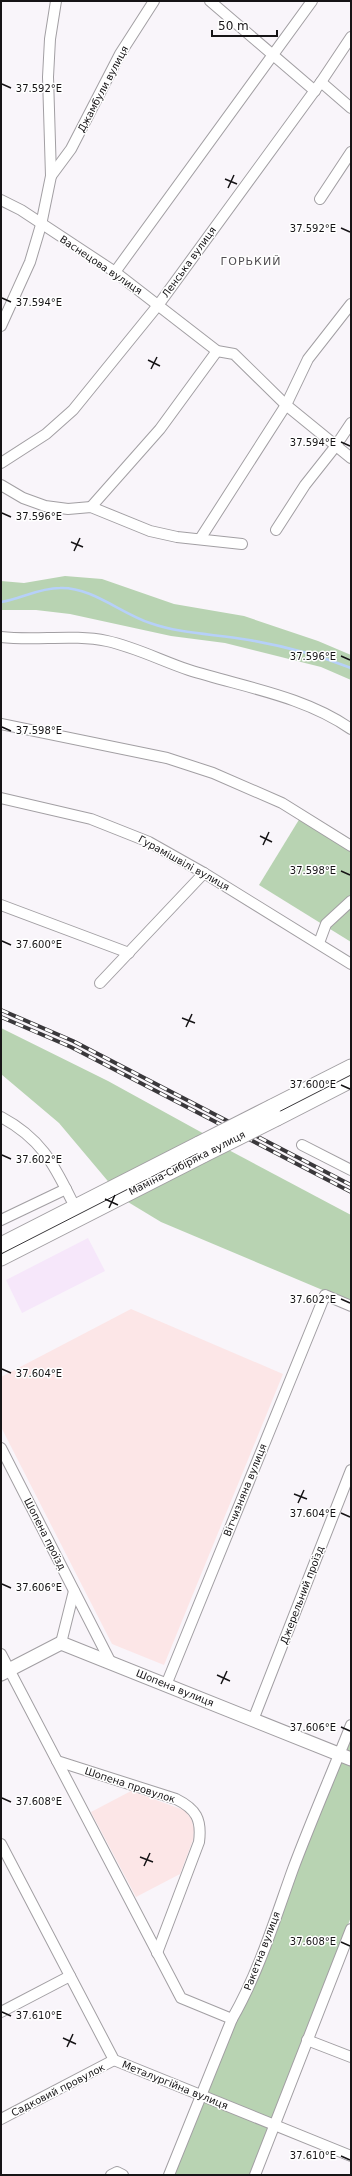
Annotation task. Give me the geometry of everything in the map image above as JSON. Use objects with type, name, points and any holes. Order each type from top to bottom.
[{"type":"main road","name":"Маміна-Сибіряка вулиця","points":[[275,1113],[351,1067]]},
{"type":"main road","name":"Маміна-Сибіряка вулиця","points":[[1,1245],[78,1212],[275,1113],[351,1080]]},
{"type":"main road","name":"Маміна-Сибіряка вулиця","points":[[1,1258],[78,1212]]},
{"type":"street","name":"Джамбули вулиця","points":[[1,326],[27,268],[41,225],[51,176],[48,77],[50,39],[56,1]]},
{"type":"street","name":"Джамбули вулиця","points":[[51,176],[71,149],[120,54],[154,1]]},
{"type":"street","points":[[210,1],[315,91]]},
{"type":"street","points":[[115,272],[312,1]]},
{"type":"street","name":"Ленська вулиця","points":[[1,463],[46,434],[73,410],[159,304],[315,91],[351,37]]},
{"type":"street","points":[[321,82],[351,108]]},
{"type":"street","points":[[320,200],[351,152]]},
{"type":"street","name":"Васнецова вулиця","points":[[1,200],[21,210],[41,225],[115,272],[159,304],[217,351],[234,354],[286,405],[335,447],[351,458]]},
{"type":"street","points":[[200,539],[286,405],[308,359],[351,304]]},
{"type":"street","points":[[91,507],[160,429],[217,351]]},
{"type":"street","points":[[276,530],[305,484],[335,447],[351,423]]},
{"type":"street","points":[[1,486],[23,498],[45,506],[68,509],[91,507],[150,531],[242,544]]},
{"type":"street","points":[[1,637],[88,639],[107,641],[190,670],[317,710],[351,729]]},
{"type":"street","points":[[1,724],[167,758],[213,773],[282,803],[351,846]]},
{"type":"street","name":"Гурамішвілі вулиця","points":[[1,798],[98,822],[149,842],[204,873],[351,964]]},
{"type":"street","points":[[100,984],[204,873]]},
{"type":"street","points":[[319,943],[326,924],[351,901]]},
{"type":"street","points":[[1,905],[129,953]]},
{"type":"street","points":[[1,1117],[22,1129],[38,1142],[51,1159],[78,1212]]},
{"type":"street","points":[[302,1145],[351,1170]]},
{"type":"street","points":[[1,1220],[66,1188]]},
{"type":"street","name":"Вітчизняна вулиця","points":[[166,1685],[325,1295],[351,1306]]},
{"type":"street","name":"Шопена проїзд","points":[[1,1448],[111,1663]]},
{"type":"street","name":"Джерельний проїзд","points":[[253,1720],[351,1470]]},
{"type":"street","points":[[5,1672],[61,1643],[74,1591]]},
{"type":"street","name":"Шопена вулиця","points":[[61,1643],[345,1757]]},
{"type":"street","points":[[1,1654],[5,1672],[57,1761],[181,1998],[232,2018]]},
{"type":"street","name":"Ракетна вулиця","points":[[169,2175],[202,2096],[232,2018],[244,1998],[257,1967],[311,1820],[345,1757],[351,1725]]},
{"type":"street","name":"Шопена провулок","points":[[57,1761],[176,1799],[188,1805],[196,1815],[200,1828],[199,1842],[157,1953]]},
{"type":"street","name":"Металургійна вулиця","points":[[2,1847],[114,2060],[351,2156]]},
{"type":"street","points":[[255,2175],[351,1929]]},
{"type":"street","points":[[1,2012],[70,1976]]},
{"type":"street","points":[[307,2040],[351,2058]]},
{"type":"street","name":"Садковий провулок","points":[[1,2119],[114,2060]]},
{"type":"street","points":[[112,2175],[117,2172],[123,2175]]},
{"type":"shaded area","points":[[88,1238],[105,1271],[22,1313],[6,1280]]},
{"type":"shaded area","points":[[131,1309],[283,1374],[164,1665],[112,1644],[1,1427],[1,1377]]},
{"type":"shaded area","points":[[131,1791],[184,1810],[191,1818],[194,1829],[193,1840],[180,1874],[136,1897],[91,1812]]},
{"type":"green space","points":[[65,576],[102,579],[174,604],[244,616],[318,641],[351,655],[351,680],[321,667],[225,643],[171,636],[70,614],[36,610],[1,610],[1,581],[24,583]]},
{"type":"green space","points":[[300,818],[351,850],[351,942],[259,885]]},
{"type":"green space","points":[[1,1028],[108,1081],[208,1136],[112,1186],[59,1123],[1,1074]]},
{"type":"green space","points":[[225,1148],[351,1215],[351,1302],[161,1222],[123,1199]]},
{"type":"green space","points":[[351,1735],[351,1917],[251,2175],[172,2175]]},
{"type":"waterway","points":[[1,602],[52,588],[72,589],[95,596],[139,619],[162,627],[275,645],[301,651],[351,668]]},
{"type":"tram line","points":[[1,1254],[351,1075]]},
{"type":"railway","points":[[1,1010],[73,1041],[351,1185]]},
{"type":"railway","points":[[1,1017],[71,1047],[351,1192]]},
{"type":"district","name":"ГОРЬКИЙ","points":[[251,261]]}]
